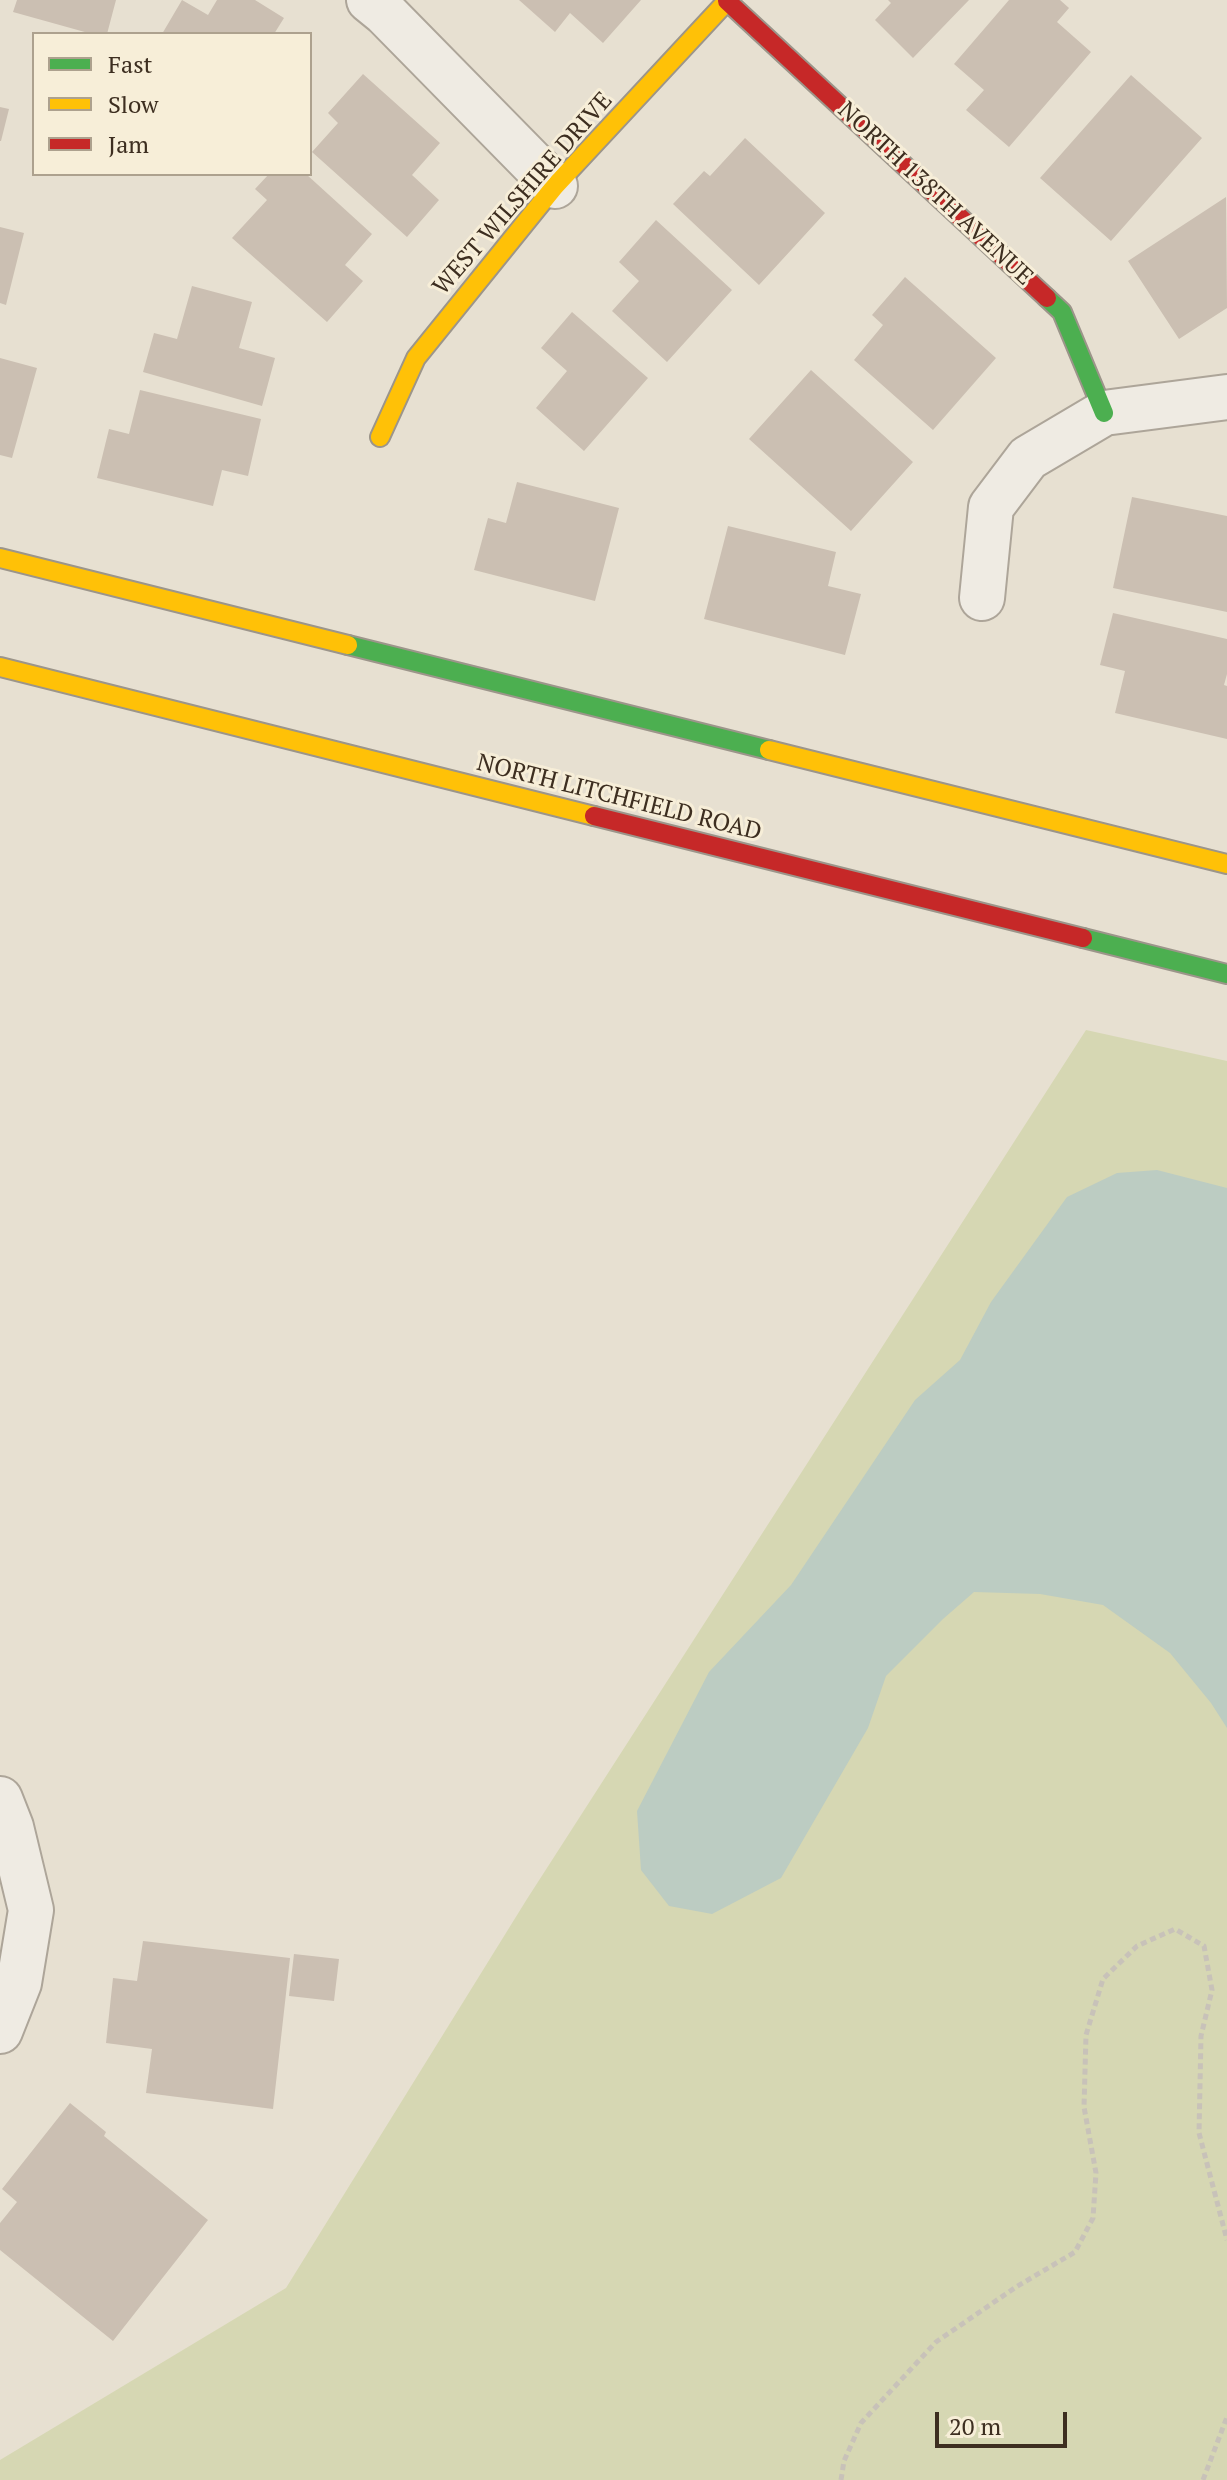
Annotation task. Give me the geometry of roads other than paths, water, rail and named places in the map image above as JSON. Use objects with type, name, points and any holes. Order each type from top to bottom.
[{"type":"main road","name":"WEST WILSHIRE DRIVE","points":[[380,437],[416,358],[555,186],[728,0]]},
{"type":"main road","name":"NORTH 138TH AVENUE","points":[[728,0],[1062,312],[1104,413]]},
{"type":"main road","points":[[0,558],[1227,864]]},
{"type":"main road","name":"NORTH LITCHFIELD ROAD","points":[[0,667],[1227,974]]},
{"type":"street","points":[[369,0],[555,186]]},
{"type":"street","points":[[982,598],[991,507],[1028,458],[1104,413],[1227,397]]},
{"type":"street","points":[[0,1799],[11,1827],[31,1910],[19,1983],[0,2031]]}]
